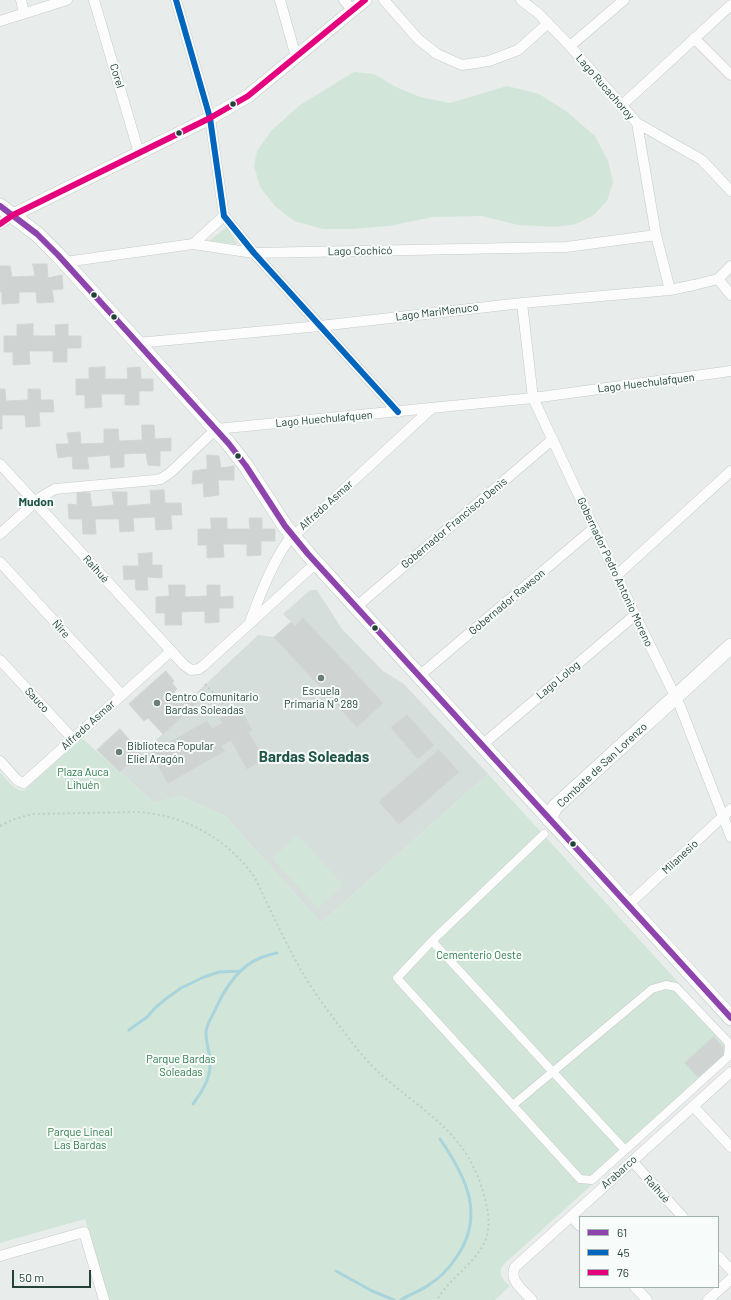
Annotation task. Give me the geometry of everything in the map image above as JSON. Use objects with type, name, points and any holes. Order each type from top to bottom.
[{"type":"main road","points":[[0,206],[6,216],[37,234],[65,262],[216,429],[246,466],[293,536],[316,563],[731,1018]]},
{"type":"main road","name":"Combate de San Lorenzo","points":[[678,702],[731,646]]},
{"type":"main road","name":"Combate de San Lorenzo","points":[[549,819],[555,807],[678,702],[731,659]]},
{"type":"street","points":[[21,0],[24,14]]},
{"type":"street","points":[[0,21],[67,0]]},
{"type":"street","name":"Corel","points":[[94,0],[139,153]]},
{"type":"street","points":[[176,0],[210,118],[224,216],[254,253],[398,412]]},
{"type":"street","points":[[280,0],[296,56]]},
{"type":"street","points":[[0,224],[6,216],[210,118],[248,96],[296,56],[348,5],[365,0]]},
{"type":"street","points":[[384,0],[418,40],[437,54],[462,65],[489,60],[518,50],[547,24]]},
{"type":"street","name":"Lago Rucachoroy","points":[[521,0],[538,13],[570,46],[637,123],[656,235],[670,290]]},
{"type":"street","points":[[570,46],[624,0]]},
{"type":"street","points":[[621,106],[731,5]]},
{"type":"street","points":[[694,38],[731,75]]},
{"type":"street","points":[[637,123],[702,160],[731,191]]},
{"type":"street","points":[[193,244],[224,216]]},
{"type":"street","name":"Lago Cochicó","points":[[65,262],[193,244],[254,253],[566,247],[656,235]]},
{"type":"street","name":"Lago MariMenuco","points":[[137,343],[320,326],[522,303],[670,290],[694,286],[718,279],[731,266]]},
{"type":"street","points":[[718,279],[731,295]]},
{"type":"street","name":"Gobernador Pedro Antonio Moreno","points":[[522,303],[533,398],[616,576],[678,702],[731,837]]},
{"type":"street","name":"Lago Huechulafquen","points":[[216,429],[533,398],[731,371]]},
{"type":"street","name":"Alfredo Asmar","points":[[249,624],[259,597],[272,570],[285,546],[293,536],[432,408]]},
{"type":"street","points":[[0,534],[48,492],[62,487],[155,480],[161,478],[171,472],[216,429]]},
{"type":"street","name":"Gobernador Francisco Denis","points":[[356,607],[553,439]]},
{"type":"street","name":"Raihué","points":[[0,464],[187,668],[195,670]]},
{"type":"street","points":[[616,576],[731,471]]},
{"type":"street","name":"Gobernador Rawson","points":[[419,676],[594,528]]},
{"type":"street","name":"Ñire","points":[[0,562],[122,695]]},
{"type":"street","name":"Alfredo Asmar","points":[[195,670],[203,666],[316,563]]},
{"type":"street","name":"Lago Lolog","points":[[482,745],[635,615]]},
{"type":"street","name":"Alfredo Asmar","points":[[0,761],[17,780],[23,783],[30,779],[171,650]]},
{"type":"street","name":"Sauco","points":[[0,660],[73,739]]},
{"type":"street","name":"Milanesio","points":[[628,905],[731,809]]},
{"type":"street","points":[[513,1106],[652,989],[666,985],[676,987],[729,1042],[728,1057],[592,1180],[580,1179],[513,1106],[397,978],[432,941],[544,834]]},
{"type":"street","points":[[432,941],[626,1150]]},
{"type":"street","name":"Arabarco","points":[[532,1300],[516,1283],[512,1275],[512,1271],[518,1264],[731,1072]]},
{"type":"street","points":[[693,1106],[731,1147]]},
{"type":"street","name":"Raihué","points":[[632,1161],[682,1216]]},
{"type":"street","points":[[571,1216],[579,1225]]},
{"type":"street","points":[[0,1256],[84,1232],[104,1300]]},
{"type":"street","points":[[719,1257],[731,1270]]},
{"type":"street","points":[[708,1300],[731,1279]]},
{"type":"street","points":[[636,1288],[647,1300]]},
{"type":"path","points":[[205,684],[226,707],[229,714]]},
{"type":"path","points":[[0,826],[22,816],[34,814],[152,813],[166,816],[204,831],[235,853],[245,864],[254,878],[308,982],[348,1037],[376,1070],[442,1124],[463,1149],[473,1166],[481,1186],[490,1219],[488,1232],[485,1242],[480,1250],[449,1283],[437,1300]]},
{"type":"shaded area","points":[[310,590],[317,590],[342,629],[383,671],[404,684],[488,774],[321,923],[225,816],[180,796],[154,803],[120,772],[198,702],[193,696],[258,635],[274,637],[291,622],[283,614]]},
{"type":"green space","points":[[354,72],[374,74],[396,87],[420,97],[450,103],[507,86],[539,94],[566,111],[595,136],[608,161],[613,182],[607,201],[594,215],[576,224],[556,227],[518,225],[482,216],[433,217],[389,226],[353,229],[323,229],[294,221],[275,206],[260,187],[254,166],[257,151],[272,130],[300,105]]},
{"type":"green space","points":[[227,227],[237,244],[209,241]]},
{"type":"green space","name":"Parque Bardas Soleadas","points":[[82,738],[154,803],[180,796],[225,816],[321,923],[488,774],[731,1040],[731,1059],[503,1265],[501,1268],[502,1277],[510,1286],[495,1300],[109,1300],[85,1219],[0,1243],[0,772],[14,787],[24,790]]},
{"type":"green space","points":[[298,835],[343,885],[318,908],[272,858]]},
{"type":"building","points":[[33,264],[47,264],[48,278],[62,275],[63,289],[52,290],[54,302],[37,303],[36,292],[19,292],[19,303],[2,304],[2,292],[0,292],[0,266],[10,266],[12,277],[35,276]]},
{"type":"building","points":[[33,324],[33,336],[56,336],[55,325],[68,324],[68,336],[81,336],[81,348],[67,348],[67,362],[53,362],[53,351],[29,351],[30,364],[13,365],[13,352],[4,352],[4,336],[17,336],[17,325]]},
{"type":"building","points":[[105,367],[105,379],[128,379],[127,368],[140,367],[141,379],[153,379],[153,391],[139,391],[139,405],[125,405],[125,394],[101,394],[102,407],[85,408],[85,395],[76,395],[76,379],[89,379],[89,368]]},
{"type":"building","points":[[0,389],[5,389],[6,401],[28,400],[28,389],[40,389],[41,400],[53,400],[54,412],[39,412],[40,426],[26,427],[25,415],[2,415],[2,429],[0,429]]},
{"type":"building","points":[[142,425],[154,425],[155,439],[171,438],[171,451],[160,451],[160,466],[148,465],[146,453],[124,454],[124,467],[111,468],[110,455],[87,457],[89,469],[73,469],[72,456],[58,458],[56,444],[69,444],[67,433],[80,432],[81,444],[104,443],[104,429],[118,429],[119,441],[142,440]]},
{"type":"building","points":[[207,455],[219,456],[221,468],[234,466],[234,480],[218,480],[219,495],[204,497],[203,483],[192,484],[193,471],[207,469]]},
{"type":"building","points":[[164,490],[165,503],[181,503],[182,515],[171,515],[172,529],[156,530],[155,517],[133,518],[134,531],[120,532],[119,519],[95,519],[96,534],[83,534],[82,519],[69,519],[68,504],[77,505],[77,492],[90,493],[92,507],[114,505],[112,492],[127,492],[127,506],[151,504],[150,491]]},
{"type":"building","points":[[211,518],[227,518],[227,529],[250,529],[249,518],[262,518],[262,529],[275,529],[275,541],[261,541],[261,555],[247,556],[247,544],[223,544],[224,557],[207,558],[207,545],[198,545],[198,529],[211,529]]},
{"type":"building","points":[[152,553],[152,565],[162,565],[162,578],[147,577],[148,590],[136,590],[135,579],[124,580],[123,566],[139,566],[138,554]]},
{"type":"building","points":[[169,585],[185,585],[185,597],[207,596],[207,585],[220,585],[220,597],[233,596],[233,608],[219,608],[219,622],[205,623],[205,611],[181,612],[182,625],[165,625],[165,613],[156,613],[156,597],[169,596]]},
{"type":"building","points":[[303,618],[383,703],[357,727],[274,637],[291,622],[295,626]]},
{"type":"building","name":"Centro Comunitario Bardas Soleadas","points":[[166,671],[174,681],[172,683],[177,689],[174,692],[184,703],[193,696],[198,702],[163,734],[148,718],[144,721],[129,704]]},
{"type":"building","points":[[236,710],[238,715],[242,712],[252,730],[248,732],[264,759],[247,769],[231,740],[221,746],[225,751],[168,783],[151,753],[207,721],[212,729],[223,723],[220,719]]},
{"type":"building","points":[[407,715],[434,745],[418,759],[391,728]]},
{"type":"building","name":"Biblioteca Popular Eliel Aragón","points":[[120,729],[141,753],[120,772],[97,750]]},
{"type":"building","points":[[439,750],[459,772],[399,824],[379,802]]},
{"type":"building","points":[[714,1037],[723,1047],[723,1055],[698,1077],[685,1063]]},
{"type":"waterway","points":[[193,1104],[204,1088],[210,1070],[210,1057],[206,1030],[209,1021],[227,987],[238,973],[252,962],[277,953]]},
{"type":"waterway","points":[[129,1030],[181,988],[204,977],[219,972],[241,971]]},
{"type":"waterway","points":[[401,1300],[427,1286],[444,1272],[456,1258],[465,1242],[470,1227],[471,1211],[469,1197],[464,1182],[458,1168],[440,1139]]},
{"type":"waterway","points":[[336,1271],[372,1291],[394,1300]]},
{"type":"transit line","name":"45","points":[[176,0],[210,118],[224,216],[254,253],[398,412]]},
{"type":"transit line","name":"76","points":[[0,224],[13,215],[210,118],[248,96],[365,0]]},
{"type":"transit line","name":"61","points":[[0,206],[37,234],[58,255],[229,444],[246,466],[285,526],[308,554],[731,1018]]},
{"type":"place","name":"Escuela Primaria N° 289","points":[[321,678]]},
{"type":"place","name":"Centro Comunitario Bardas Soleadas","points":[[157,703]]},
{"type":"place","name":"Biblioteca Popular Eliel Aragón","points":[[119,752]]},
{"type":"district","name":"Mudon","points":[[36,502]]},
{"type":"district","name":"Bardas Soleadas","points":[[314,757]]},
{"type":"park label","name":"Plaza Auca Lihuén","points":[[83,778]]},
{"type":"park label","name":"Cementerio Oeste","points":[[479,955]]},
{"type":"park label","name":"Parque Lineal Las Bardas","points":[[80,1138]]}]
